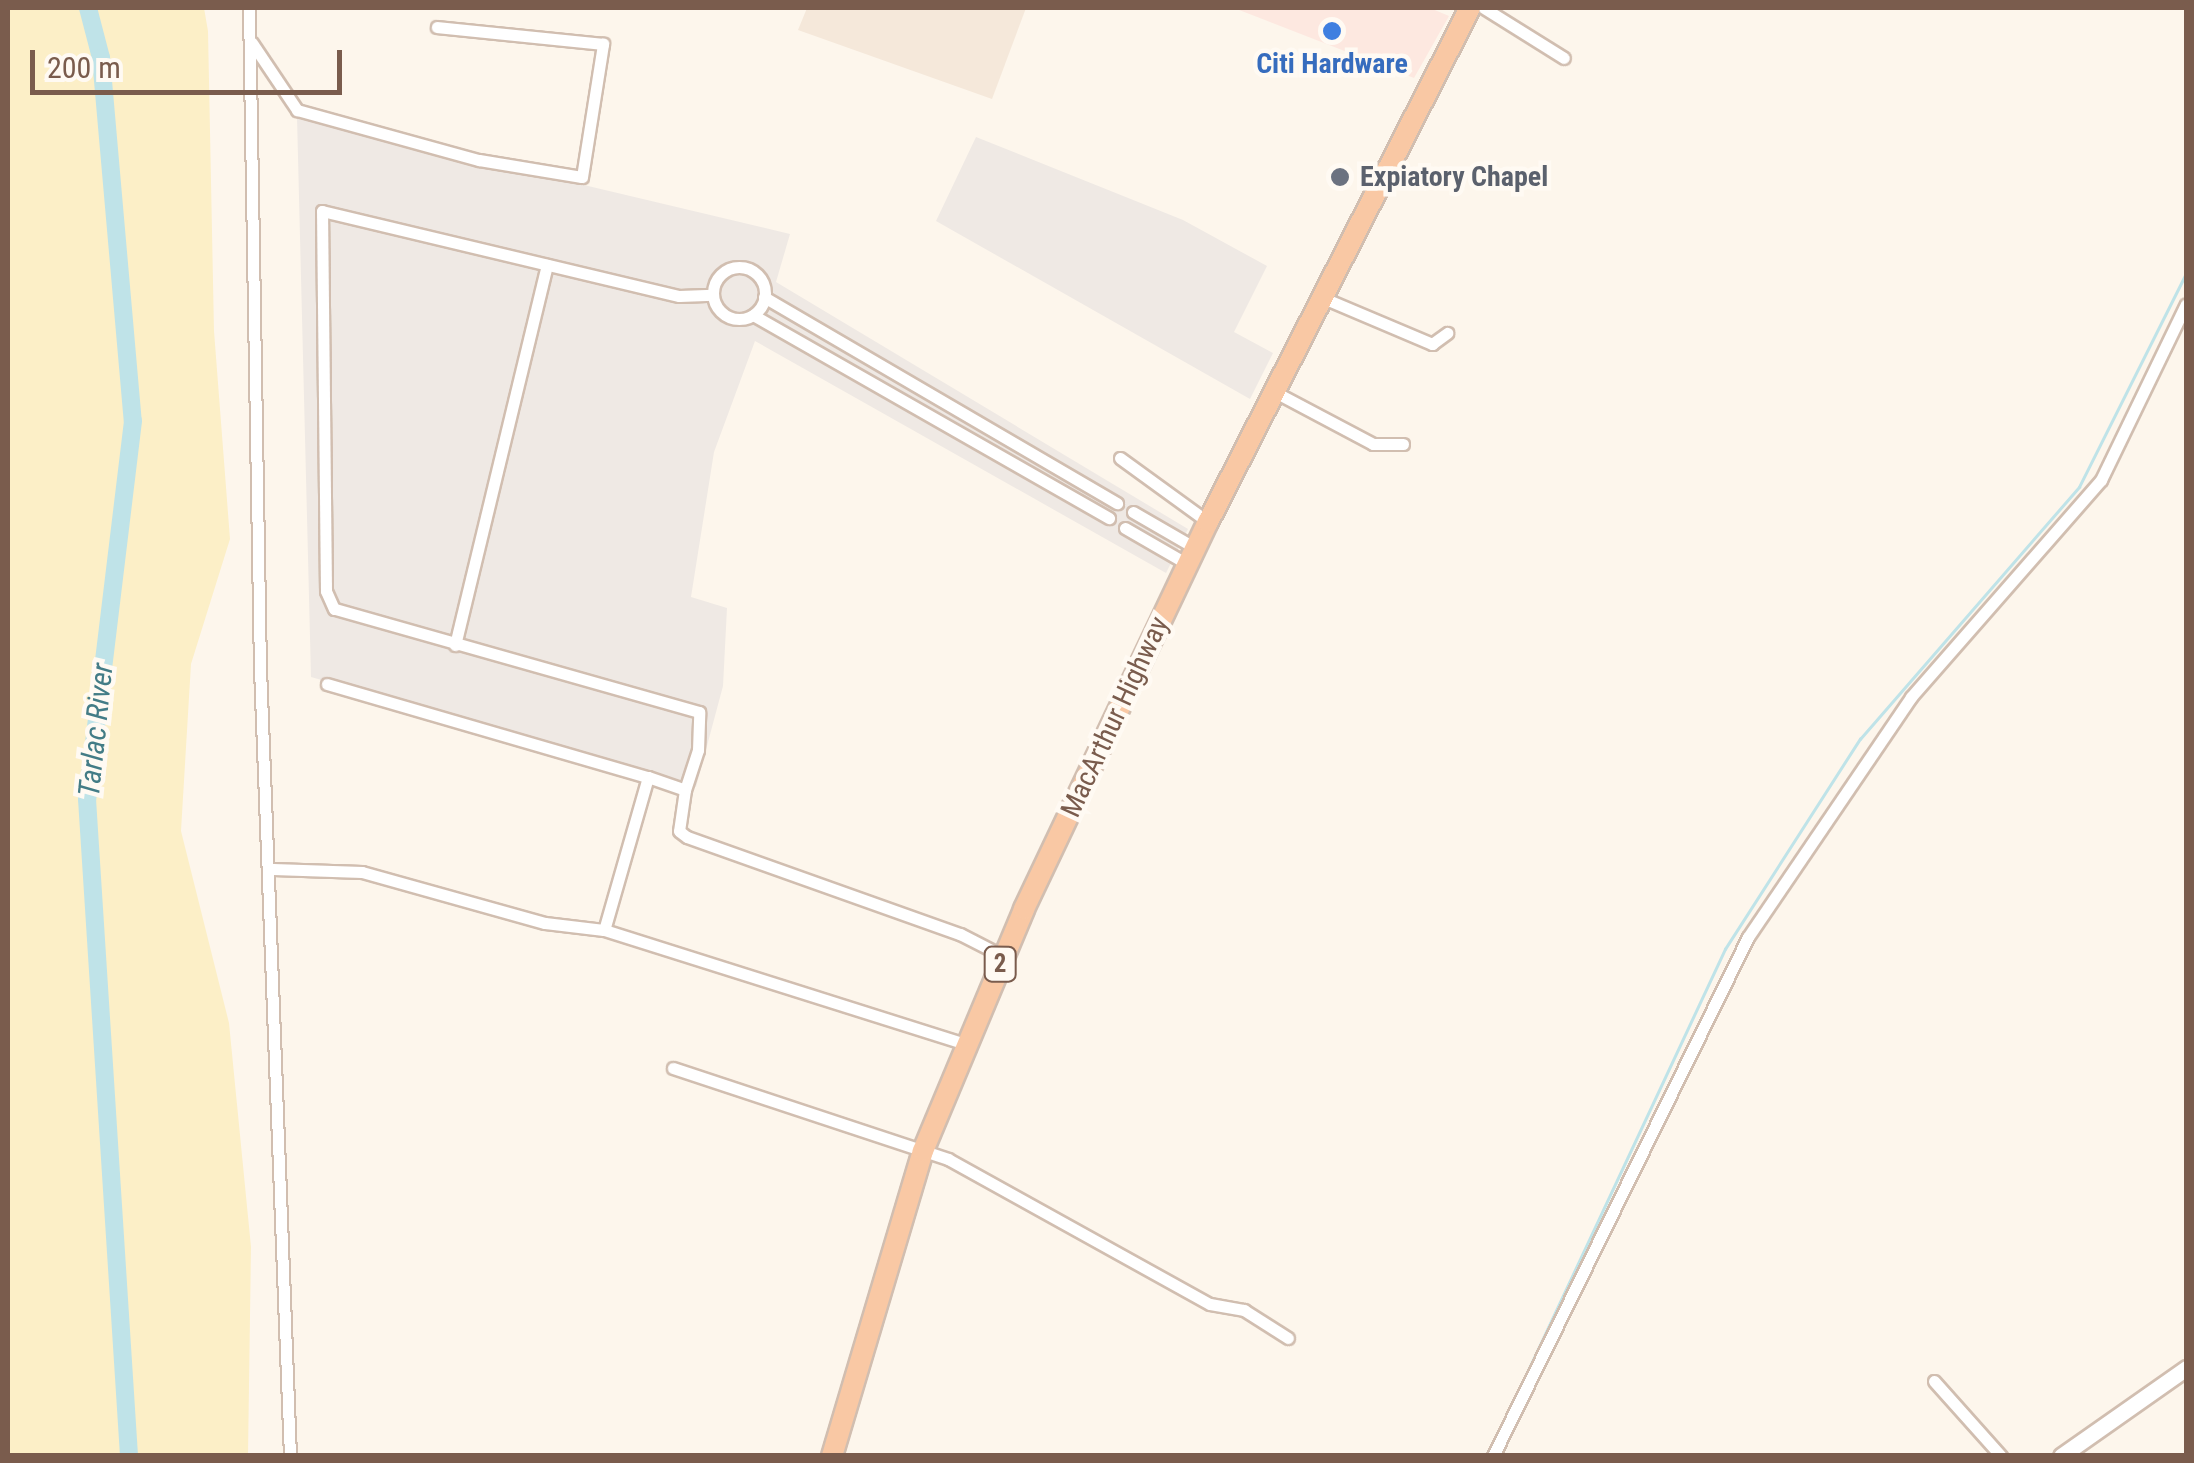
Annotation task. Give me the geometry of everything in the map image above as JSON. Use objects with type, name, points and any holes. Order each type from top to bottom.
[{"type":"highway","name":"MacArthur Highway","points":[[832,1456],[923,1151],[965,1044],[1191,556],[1470,8]]},
{"type":"street","points":[[250,8],[260,668],[272,869],[290,1456]]},
{"type":"street","points":[[1484,8],[1564,58]]},
{"type":"street","points":[[250,39],[297,110],[479,160],[582,177],[604,44],[437,27]]},
{"type":"street","points":[[713,294],[679,296],[322,212],[326,591],[334,609],[350,618],[699,712],[698,750],[685,790],[679,831],[686,837],[960,934],[1004,956]]},
{"type":"street","points":[[455,645],[547,264]]},
{"type":"street","points":[[713,294],[722,273],[735,266],[760,277],[764,298],[753,315]]},
{"type":"street","points":[[713,294],[727,316],[753,315],[1109,518]]},
{"type":"street","points":[[1321,297],[1432,344],[1448,333]]},
{"type":"street","points":[[764,298],[1118,503]]},
{"type":"street","points":[[1493,1456],[1748,937],[1911,697],[2101,480],[2186,304]]},
{"type":"street","points":[[850,370],[860,353]]},
{"type":"street","points":[[1273,391],[1374,444],[1402,444]]},
{"type":"street","points":[[934,418],[943,402]]},
{"type":"street","points":[[1018,466],[1024,449]]},
{"type":"street","points":[[1120,458],[1208,522]]},
{"type":"street","points":[[1133,512],[1191,556]]},
{"type":"street","points":[[1124,528],[1191,556]]},
{"type":"street","points":[[327,684],[685,790]]},
{"type":"street","points":[[604,930],[648,777]]},
{"type":"street","points":[[272,869],[362,872],[545,923],[604,930],[965,1044]]},
{"type":"street","points":[[673,1068],[923,1151],[1073,1225],[1210,1304],[1244,1310],[1288,1338]]},
{"type":"street","points":[[2062,1456],[2186,1368]]},
{"type":"street","points":[[1934,1381],[2000,1456]]},
{"type":"shaded area","points":[[807,8],[1026,8],[992,99],[798,30]]},
{"type":"shaded area","points":[[1234,8],[1430,8],[1449,16],[1414,78]]},
{"type":"shaded area","points":[[297,117],[790,234],[776,282],[1188,529],[1166,573],[755,341],[714,452],[691,597],[727,608],[723,686],[696,787],[311,677]]},
{"type":"shaded area","points":[[976,137],[1183,220],[1267,266],[1234,332],[1273,353],[1250,399],[936,221]]},
{"type":"sand","points":[[8,8],[204,8],[208,31],[214,331],[230,539],[191,664],[181,831],[229,1023],[251,1247],[248,1455],[8,1455]]},
{"type":"waterway","name":"Tarlac River","points":[[88,8],[101,58],[133,421],[87,799],[129,1456]]},
{"type":"waterway","points":[[1509,1411],[1725,949],[1860,739],[2079,487],[2186,273]]},
{"type":"place","name":"Citi Hardware","points":[[1332,31]]},
{"type":"place","name":"Expiatory Chapel","points":[[1340,177]]}]
